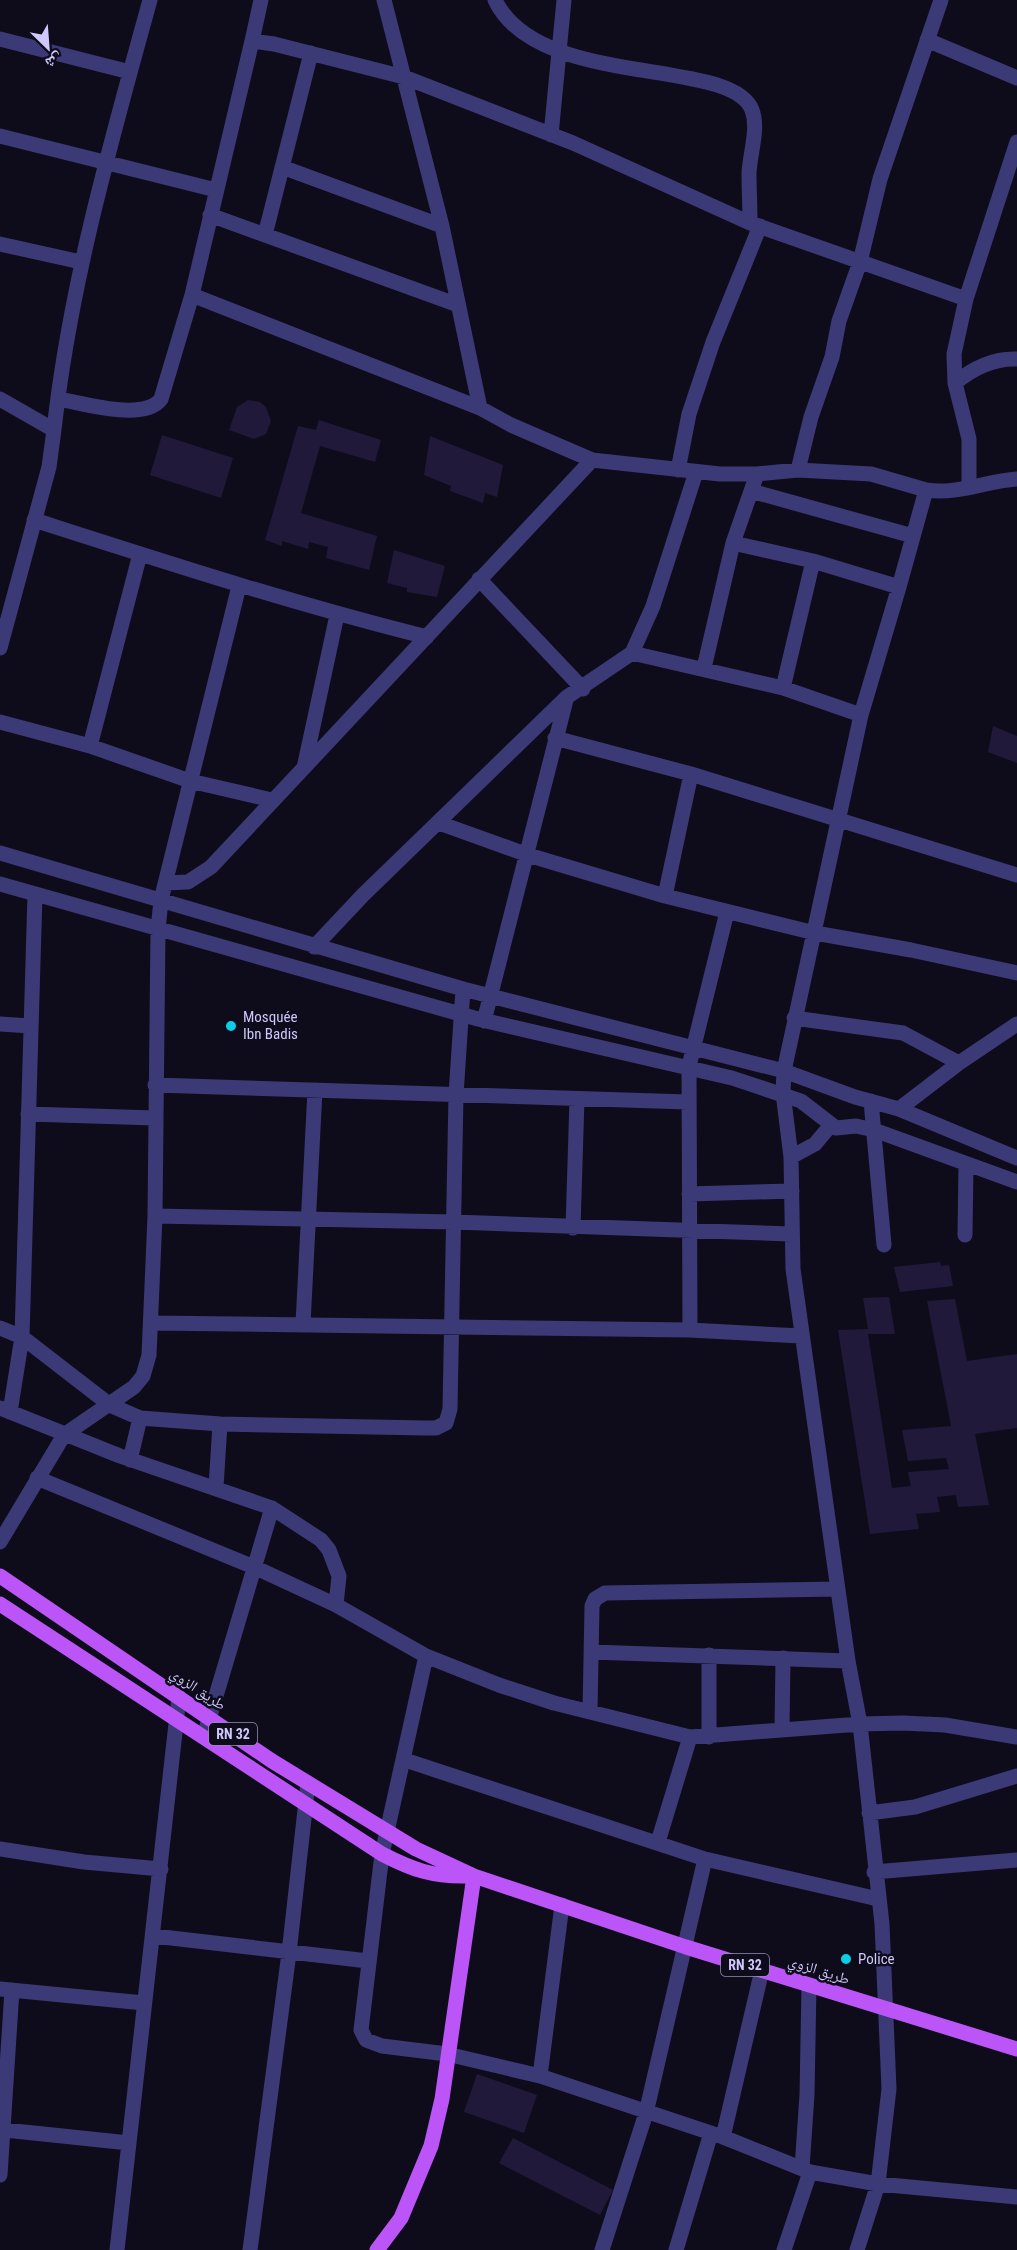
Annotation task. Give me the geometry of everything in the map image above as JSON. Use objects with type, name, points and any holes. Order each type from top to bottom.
[{"type":"main road","name":"طريق الزوي","points":[[0,1576],[209,1718],[388,1834],[474,1876],[886,2011],[1017,2049]]},
{"type":"main road","name":"طريق الزوي","points":[[0,1604],[382,1854],[410,1868],[440,1877],[474,1876]]},
{"type":"main road","points":[[380,2250],[401,2218],[431,2146],[442,2099],[474,1876]]},
{"type":"street","points":[[0,648],[49,467],[81,262],[150,0]]},
{"type":"street","points":[[58,399],[135,411],[153,408],[161,399],[192,296],[261,0]]},
{"type":"street","points":[[384,0],[442,226],[480,408]]},
{"type":"street","points":[[495,0],[510,24],[544,46],[614,66],[682,76],[726,88],[744,97],[751,108],[755,121],[749,174],[755,225],[690,414],[678,470]]},
{"type":"street","points":[[551,135],[564,0]]},
{"type":"street","points":[[798,470],[811,417],[832,357],[839,321],[860,262],[880,179],[941,0]]},
{"type":"street","points":[[0,39],[130,72]]},
{"type":"street","points":[[927,40],[1017,78]]},
{"type":"street","points":[[252,41],[311,53],[404,77],[551,135],[755,225],[966,299]]},
{"type":"street","points":[[265,235],[311,53]]},
{"type":"street","points":[[0,136],[216,190]]},
{"type":"street","points":[[969,486],[969,439],[955,383],[954,354],[966,299],[1017,142]]},
{"type":"street","points":[[282,167],[442,226]]},
{"type":"street","points":[[210,215],[458,305]]},
{"type":"street","points":[[0,244],[81,262]]},
{"type":"street","points":[[192,296],[480,408],[511,425],[592,460],[696,472],[757,474],[798,470],[871,474],[926,490],[942,492],[1017,479]]},
{"type":"street","points":[[955,383],[967,373],[987,364],[1017,359]]},
{"type":"street","points":[[0,399],[54,430]]},
{"type":"street","points":[[165,883],[188,882],[200,876],[427,638],[479,579],[592,460]]},
{"type":"street","points":[[314,947],[363,895],[567,697],[632,653],[653,606],[696,472]]},
{"type":"street","points":[[704,668],[733,543],[757,474]]},
{"type":"street","points":[[857,2250],[878,2184],[890,2089],[886,2011],[878,1899],[860,1724],[848,1660],[801,1336],[791,1234],[791,1157],[783,1094],[784,1071],[794,1018],[840,819],[861,715],[926,490]]},
{"type":"street","points":[[751,491],[913,536]]},
{"type":"street","points":[[34,520],[239,586],[337,615],[427,638]]},
{"type":"street","points":[[733,543],[813,561],[899,587]]},
{"type":"street","points":[[90,746],[140,554]]},
{"type":"street","points":[[783,688],[813,561]]},
{"type":"street","points":[[479,579],[583,688]]},
{"type":"street","points":[[0,1542],[64,1435],[111,1405],[142,1376],[149,1355],[155,1216],[158,930],[165,883],[239,586]]},
{"type":"street","points":[[304,768],[337,615]]},
{"type":"street","points":[[632,653],[783,688],[861,715]]},
{"type":"street","points":[[484,1021],[567,697]]},
{"type":"street","points":[[0,722],[90,746],[190,781],[272,800]]},
{"type":"street","points":[[555,738],[690,774],[1017,875]]},
{"type":"street","points":[[665,896],[690,774]]},
{"type":"street","points":[[439,823],[528,855],[665,896],[814,933],[892,946],[1017,973]]},
{"type":"street","points":[[0,853],[463,989],[784,1071],[899,1109],[1017,1158]]},
{"type":"street","points":[[0,884],[484,1021],[689,1066],[783,1094],[810,1106],[831,1125],[838,1128],[856,1126],[874,1130],[1017,1182]]},
{"type":"street","points":[[35,894],[22,1337],[5,1410],[130,1460],[216,1487],[272,1508],[321,1540],[329,1550],[339,1576],[336,1605]]},
{"type":"street","points":[[690,1330],[689,1066],[727,912]]},
{"type":"street","points":[[0,1328],[22,1337],[111,1405],[140,1418],[220,1424],[441,1426],[449,1418],[453,1326],[456,1095],[463,989]]},
{"type":"street","points":[[794,1018],[903,1034],[959,1063]]},
{"type":"street","points":[[0,1024],[31,1026]]},
{"type":"street","points":[[899,1109],[959,1063],[1016,1027]]},
{"type":"street","points":[[155,1085],[688,1102]]},
{"type":"street","points":[[303,1324],[315,1090]]},
{"type":"street","points":[[573,1228],[577,1099]]},
{"type":"street","points":[[872,1101],[884,1245]]},
{"type":"street","points":[[28,1114],[155,1118]]},
{"type":"street","points":[[791,1157],[815,1144],[831,1125]]},
{"type":"street","points":[[965,1235],[966,1164]]},
{"type":"street","points":[[689,1194],[792,1191]]},
{"type":"street","points":[[155,1216],[454,1222],[791,1234]]},
{"type":"street","points":[[151,1323],[690,1330],[801,1336]]},
{"type":"street","points":[[130,1460],[140,1418]]},
{"type":"street","points":[[216,1487],[220,1424]]},
{"type":"street","points":[[37,1478],[254,1567],[336,1605],[426,1656],[499,1685],[590,1712],[690,1737],[860,1724],[945,1725],[1017,1737]]},
{"type":"street","points":[[204,1736],[272,1508]]},
{"type":"street","points":[[590,1712],[593,1603],[605,1593],[838,1590]]},
{"type":"street","points":[[591,1652],[848,1660]]},
{"type":"street","points":[[709,1655],[709,1737]]},
{"type":"street","points":[[426,1656],[405,1760],[382,1854],[361,2030],[366,2040],[382,2046],[447,2054],[540,2076],[717,2135],[806,2170],[878,2184],[1017,2197]]},
{"type":"street","points":[[782,1729],[783,1658]]},
{"type":"street","points":[[117,2250],[144,2003],[154,1936],[178,1697]]},
{"type":"street","points":[[658,1842],[690,1737]]},
{"type":"street","points":[[405,1760],[705,1859],[878,1899]]},
{"type":"street","points":[[869,1813],[915,1807],[1017,1776]]},
{"type":"street","points":[[250,2250],[289,1953],[308,1783]]},
{"type":"street","points":[[0,1849],[84,1862],[161,1869]]},
{"type":"street","points":[[602,2250],[646,2113],[705,1859]]},
{"type":"street","points":[[874,1872],[1017,1860]]},
{"type":"street","points":[[540,2076],[562,1905]]},
{"type":"street","points":[[154,1936],[368,1961]]},
{"type":"street","points":[[676,2250],[717,2135],[762,1970]]},
{"type":"street","points":[[784,2250],[806,2170],[808,1984]]},
{"type":"street","points":[[0,2175],[5,2130],[6,1989],[144,2003]]},
{"type":"street","points":[[5,2130],[129,2142]]},
{"type":"building","points":[[248,400],[260,402],[266,407],[271,421],[266,434],[254,439],[229,430],[237,407]]},
{"type":"building","points":[[319,420],[381,440],[375,462],[320,446],[301,513],[377,536],[369,570],[326,558],[328,547],[309,542],[308,549],[282,541],[282,546],[265,540],[298,426],[316,430]]},
{"type":"building","points":[[162,435],[233,458],[221,498],[150,475]]},
{"type":"building","points":[[430,436],[503,465],[497,497],[485,493],[483,503],[450,491],[451,486],[424,475]]},
{"type":"building","points":[[394,550],[445,566],[437,597],[407,592],[407,588],[387,583]]},
{"type":"building","points":[[993,726],[1017,736],[1017,763],[988,752]]},
{"type":"building","points":[[940,1262],[941,1266],[949,1265],[953,1286],[900,1292],[894,1267]]},
{"type":"building","points":[[889,1297],[895,1334],[868,1334],[892,1488],[911,1486],[908,1472],[949,1469],[946,1458],[908,1461],[902,1430],[951,1426],[927,1301],[955,1299],[967,1361],[1017,1354],[1017,1428],[975,1434],[989,1505],[958,1507],[956,1495],[937,1497],[940,1512],[916,1514],[919,1529],[870,1534],[838,1330],[868,1329],[863,1298]]},
{"type":"building","points":[[477,2074],[537,2095],[524,2133],[464,2112]]},
{"type":"building","points":[[513,2138],[613,2190],[600,2215],[499,2163]]},
{"type":"place","name":"Mosquée Ibn Badis","points":[[231,1026]]},
{"type":"place","name":"Police","points":[[846,1959]]}]
